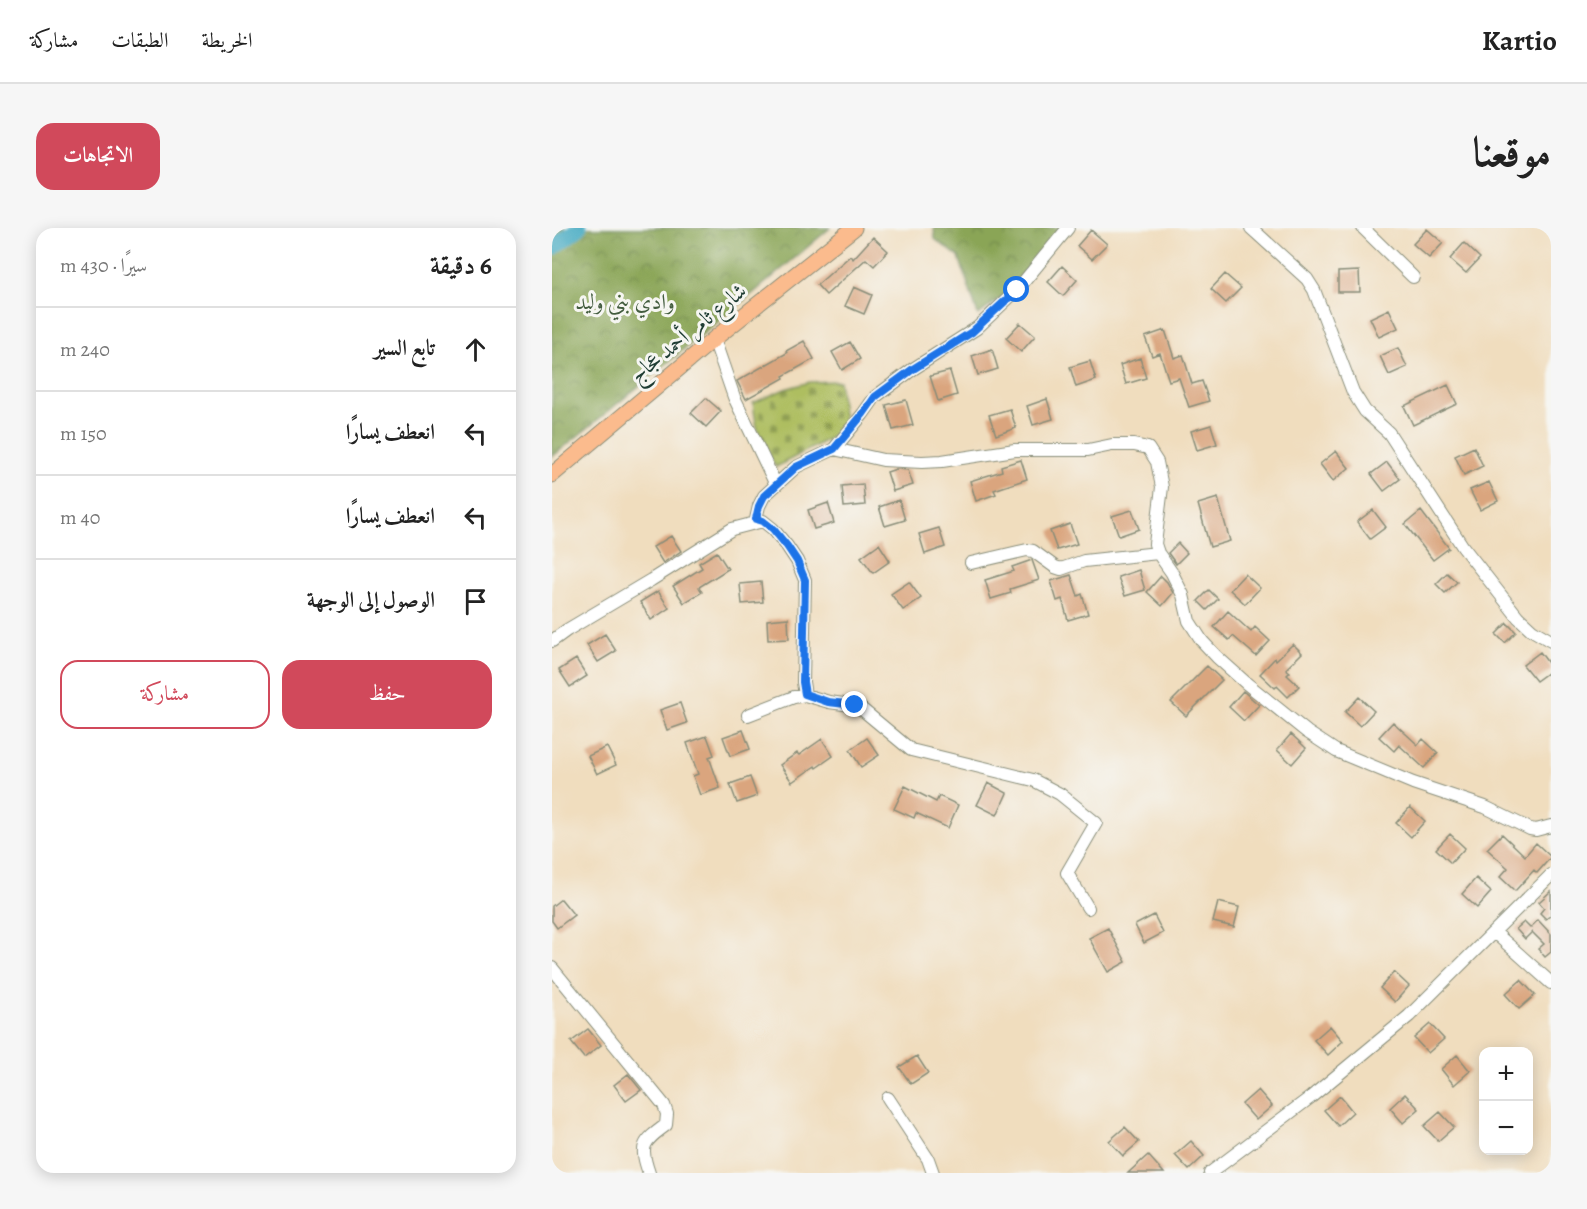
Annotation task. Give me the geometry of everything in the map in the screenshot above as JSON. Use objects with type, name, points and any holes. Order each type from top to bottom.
[{"type":"main road","name":"شارع ثامر أحمد عجاج","points":[[552,475],[714,339],[855,228]]},
{"type":"street","points":[[805,694],[803,682],[805,580],[797,561],[787,546],[773,529],[763,521],[756,519],[764,496],[796,467],[834,449],[875,397],[985,321],[1017,290],[1068,228]]},
{"type":"street","points":[[1251,228],[1307,279],[1314,290],[1353,392],[1365,411],[1389,433],[1463,547],[1518,617],[1532,630],[1551,641]]},
{"type":"street","points":[[1363,228],[1413,277]]},
{"type":"street","points":[[714,339],[734,397],[776,485]]},
{"type":"street","points":[[834,449],[883,460],[922,462],[1015,450],[1088,450],[1112,445],[1134,444],[1148,448],[1158,462],[1162,487],[1155,544],[1158,553],[1172,573],[1183,595],[1189,621],[1202,640],[1246,683],[1307,732],[1336,751],[1413,783],[1485,807],[1530,829],[1536,830],[1551,826]]},
{"type":"street","points":[[552,641],[732,529],[763,521]]},
{"type":"street","points":[[971,563],[1027,550],[1033,551],[1055,567],[1061,568],[1084,561],[1158,553]]},
{"type":"street","points":[[748,715],[805,694],[828,702],[858,706],[911,750],[1033,780],[1060,794],[1096,824],[1067,873],[1088,908]]},
{"type":"street","points":[[1210,1173],[1311,1097],[1409,1016],[1551,875]]},
{"type":"street","points":[[1494,932],[1549,979]]},
{"type":"street","points":[[552,968],[664,1105],[667,1114],[666,1125],[645,1143],[643,1154],[649,1173]]},
{"type":"street","points":[[888,1098],[928,1159],[933,1173]]},
{"type":"green space","name":"وادي بني وليد","points":[[552,228],[830,228],[552,457]]},
{"type":"green space","points":[[934,228],[1061,228],[1011,291],[978,315],[959,257],[935,239]]},
{"type":"green space","points":[[839,381],[845,430],[776,467],[760,437],[753,403],[785,389],[810,382]]},
{"type":"building","points":[[1427,229],[1443,243],[1429,258],[1413,244]]},
{"type":"building","points":[[1091,230],[1107,244],[1092,259],[1077,246]]},
{"type":"building","points":[[873,237],[888,251],[874,266],[866,259],[826,295],[817,285],[850,256],[853,259]]},
{"type":"building","points":[[1464,243],[1480,258],[1466,273],[1450,259]]},
{"type":"building","points":[[1062,266],[1077,280],[1063,296],[1048,282]]},
{"type":"building","points":[[1359,271],[1360,292],[1338,292],[1338,272]]},
{"type":"building","points":[[1225,274],[1241,288],[1226,303],[1211,289]]},
{"type":"building","points":[[854,287],[872,295],[864,314],[845,306]]},
{"type":"building","points":[[1389,309],[1398,328],[1379,337],[1370,318]]},
{"type":"building","points":[[1020,323],[1035,336],[1021,352],[1006,338]]},
{"type":"building","points":[[1165,330],[1174,358],[1183,355],[1192,384],[1202,381],[1209,401],[1189,407],[1179,378],[1169,381],[1160,353],[1152,356],[1145,337]]},
{"type":"building","points":[[804,341],[814,359],[746,399],[737,381]]},
{"type":"building","points":[[850,342],[860,359],[842,370],[832,352]]},
{"type":"building","points":[[1398,348],[1407,367],[1389,375],[1380,356]]},
{"type":"building","points":[[992,349],[998,369],[978,375],[972,356]]},
{"type":"building","points":[[1140,358],[1146,378],[1126,384],[1120,365]]},
{"type":"building","points":[[1090,361],[1096,380],[1076,387],[1070,367]]},
{"type":"building","points":[[950,371],[957,395],[938,401],[930,376]]},
{"type":"building","points":[[1448,385],[1457,404],[1413,425],[1404,406]]},
{"type":"building","points":[[706,398],[721,411],[706,427],[691,413]]},
{"type":"building","points":[[1047,399],[1053,419],[1033,425],[1027,406]]},
{"type":"building","points":[[906,400],[913,425],[893,430],[886,405]]},
{"type":"building","points":[[1010,409],[1016,428],[996,435],[989,415]]},
{"type":"building","points":[[1211,425],[1217,444],[1197,450],[1191,431]]},
{"type":"building","points":[[1474,447],[1483,466],[1464,475],[1455,456]]},
{"type":"building","points":[[1336,451],[1349,468],[1333,481],[1320,464]]},
{"type":"building","points":[[1021,460],[1027,479],[994,490],[996,494],[976,501],[970,481],[1002,471],[1001,466]]},
{"type":"building","points":[[1387,462],[1400,479],[1384,491],[1371,474]]},
{"type":"building","points":[[896,469],[908,470],[913,485],[893,491],[887,472]]},
{"type":"building","points":[[1489,482],[1498,501],[1480,510],[1470,490]]},
{"type":"building","points":[[863,484],[865,505],[844,507],[842,486]]},
{"type":"building","points":[[1218,498],[1230,541],[1210,547],[1198,504]]},
{"type":"building","points":[[899,500],[905,520],[885,526],[879,507]]},
{"type":"building","points":[[828,503],[834,523],[814,529],[808,510]]},
{"type":"building","points":[[1132,510],[1139,529],[1119,536],[1112,516]]},
{"type":"building","points":[[1373,510],[1386,527],[1370,539],[1357,522]]},
{"type":"building","points":[[1421,511],[1449,548],[1433,560],[1405,524]]},
{"type":"building","points":[[1070,524],[1077,544],[1057,550],[1050,531]]},
{"type":"building","points":[[939,528],[945,547],[925,554],[919,534]]},
{"type":"building","points":[[671,536],[681,551],[663,563],[653,547]]},
{"type":"building","points":[[1178,543],[1187,553],[1176,564],[1168,553]]},
{"type":"building","points":[[879,544],[890,561],[873,573],[861,557]]},
{"type":"building","points":[[717,552],[728,569],[699,587],[702,592],[684,603],[673,586],[702,568],[699,563]]},
{"type":"building","points":[[1032,560],[1039,580],[1010,589],[1011,593],[991,599],[985,580],[1014,571],[1012,567]]},
{"type":"building","points":[[1139,570],[1145,590],[1125,596],[1118,577]]},
{"type":"building","points":[[1447,573],[1457,582],[1445,593],[1436,584]]},
{"type":"building","points":[[1245,574],[1260,588],[1245,604],[1230,590]]},
{"type":"building","points":[[1071,575],[1078,596],[1082,594],[1088,614],[1068,620],[1062,599],[1057,601],[1051,581]]},
{"type":"building","points":[[1161,576],[1173,593],[1162,606],[1147,592]]},
{"type":"building","points":[[761,582],[763,602],[742,604],[740,584]]},
{"type":"building","points":[[909,582],[921,598],[903,610],[891,594]]},
{"type":"building","points":[[1209,590],[1218,599],[1207,610],[1198,601]]},
{"type":"building","points":[[658,591],[669,608],[651,620],[640,602]]},
{"type":"building","points":[[1228,611],[1251,632],[1255,627],[1270,641],[1256,656],[1233,636],[1229,640],[1214,627]]},
{"type":"building","points":[[788,618],[789,639],[768,640],[767,620]]},
{"type":"building","points":[[1507,623],[1516,632],[1505,643],[1496,634]]},
{"type":"building","points":[[605,634],[616,651],[598,662],[587,645]]},
{"type":"building","points":[[1293,644],[1302,653],[1286,669],[1290,672],[1287,675],[1299,686],[1288,697],[1260,674]]},
{"type":"building","points":[[1540,652],[1551,670],[1536,681],[1523,665]]},
{"type":"building","points":[[576,659],[587,676],[570,687],[559,670]]},
{"type":"building","points":[[1207,666],[1222,680],[1186,716],[1171,702]]},
{"type":"building","points":[[1243,691],[1259,705],[1244,721],[1229,707]]},
{"type":"building","points":[[1359,697],[1374,711],[1360,726],[1345,712]]},
{"type":"building","points":[[680,703],[687,723],[667,730],[660,710]]},
{"type":"building","points":[[1393,722],[1418,745],[1423,739],[1438,753],[1424,768],[1399,745],[1394,751],[1379,737]]},
{"type":"building","points":[[743,730],[750,749],[730,756],[723,737]]},
{"type":"building","points":[[1291,734],[1306,748],[1292,764],[1277,750]]},
{"type":"building","points":[[707,736],[714,755],[709,757],[720,788],[700,795],[693,776],[698,774],[687,743]]},
{"type":"building","points":[[867,738],[879,755],[861,767],[850,750]]},
{"type":"building","points":[[822,739],[833,756],[792,782],[780,765]]},
{"type":"building","points":[[607,747],[616,765],[597,774],[588,756]]},
{"type":"building","points":[[750,777],[757,796],[737,803],[730,784]]},
{"type":"building","points":[[988,783],[1007,793],[997,815],[977,805]]},
{"type":"building","points":[[905,786],[936,802],[939,796],[958,805],[948,828],[916,813],[914,818],[894,809]]},
{"type":"building","points":[[1410,807],[1425,821],[1411,837],[1396,823]]},
{"type":"building","points":[[1450,834],[1465,848],[1451,863],[1436,849]]},
{"type":"building","points":[[1502,834],[1525,856],[1536,843],[1551,857],[1537,873],[1534,870],[1515,891],[1500,877],[1508,868],[1487,849]]},
{"type":"building","points":[[1476,878],[1491,892],[1477,908],[1462,894]]},
{"type":"building","points":[[1551,891],[1551,915],[1546,919],[1540,913],[1544,908],[1539,902]]},
{"type":"building","points":[[561,899],[574,915],[557,928],[552,921],[552,906]]},
{"type":"building","points":[[1218,902],[1239,907],[1234,927],[1213,922]]},
{"type":"building","points":[[1154,915],[1163,933],[1144,943],[1135,925]]},
{"type":"building","points":[[1538,920],[1551,934],[1551,952],[1545,957],[1538,949],[1544,944],[1532,932],[1525,939],[1516,929],[1524,922],[1530,928]]},
{"type":"building","points":[[1108,928],[1126,962],[1108,972],[1089,938]]},
{"type":"building","points":[[1394,972],[1409,986],[1395,1002],[1380,988]]},
{"type":"building","points":[[1521,980],[1535,995],[1519,1009],[1505,994]]},
{"type":"building","points":[[1430,1024],[1444,1039],[1428,1053],[1414,1038]]},
{"type":"building","points":[[1330,1026],[1343,1041],[1328,1055],[1314,1040]]},
{"type":"building","points":[[588,1029],[601,1045],[584,1058],[571,1042]]},
{"type":"building","points":[[1457,1055],[1470,1071],[1454,1085],[1441,1069]]},
{"type":"building","points":[[917,1056],[928,1073],[911,1084],[899,1067]]},
{"type":"building","points":[[628,1074],[641,1090],[626,1101],[614,1085]]},
{"type":"building","points":[[1258,1090],[1272,1106],[1256,1120],[1242,1104]]},
{"type":"building","points":[[1405,1094],[1419,1109],[1403,1123],[1390,1108]]},
{"type":"building","points":[[1340,1096],[1353,1112],[1338,1126],[1324,1110]]},
{"type":"building","points":[[1440,1112],[1454,1127],[1438,1141],[1424,1126]]},
{"type":"building","points":[[1125,1127],[1139,1142],[1123,1156],[1109,1141]]},
{"type":"building","points":[[1191,1141],[1204,1156],[1189,1170],[1175,1155]]},
{"type":"building","points":[[1148,1155],[1164,1173],[1128,1173]]},
{"type":"waterway","name":"وادي بني وليد","points":[[552,248],[579,228]]},
{"type":"route","points":[[855,705],[836,704],[805,694],[803,682],[805,580],[797,561],[787,546],[773,529],[763,521],[756,519],[759,506],[764,496],[796,467],[834,449],[875,397],[913,369],[972,332],[1017,290]]}]
